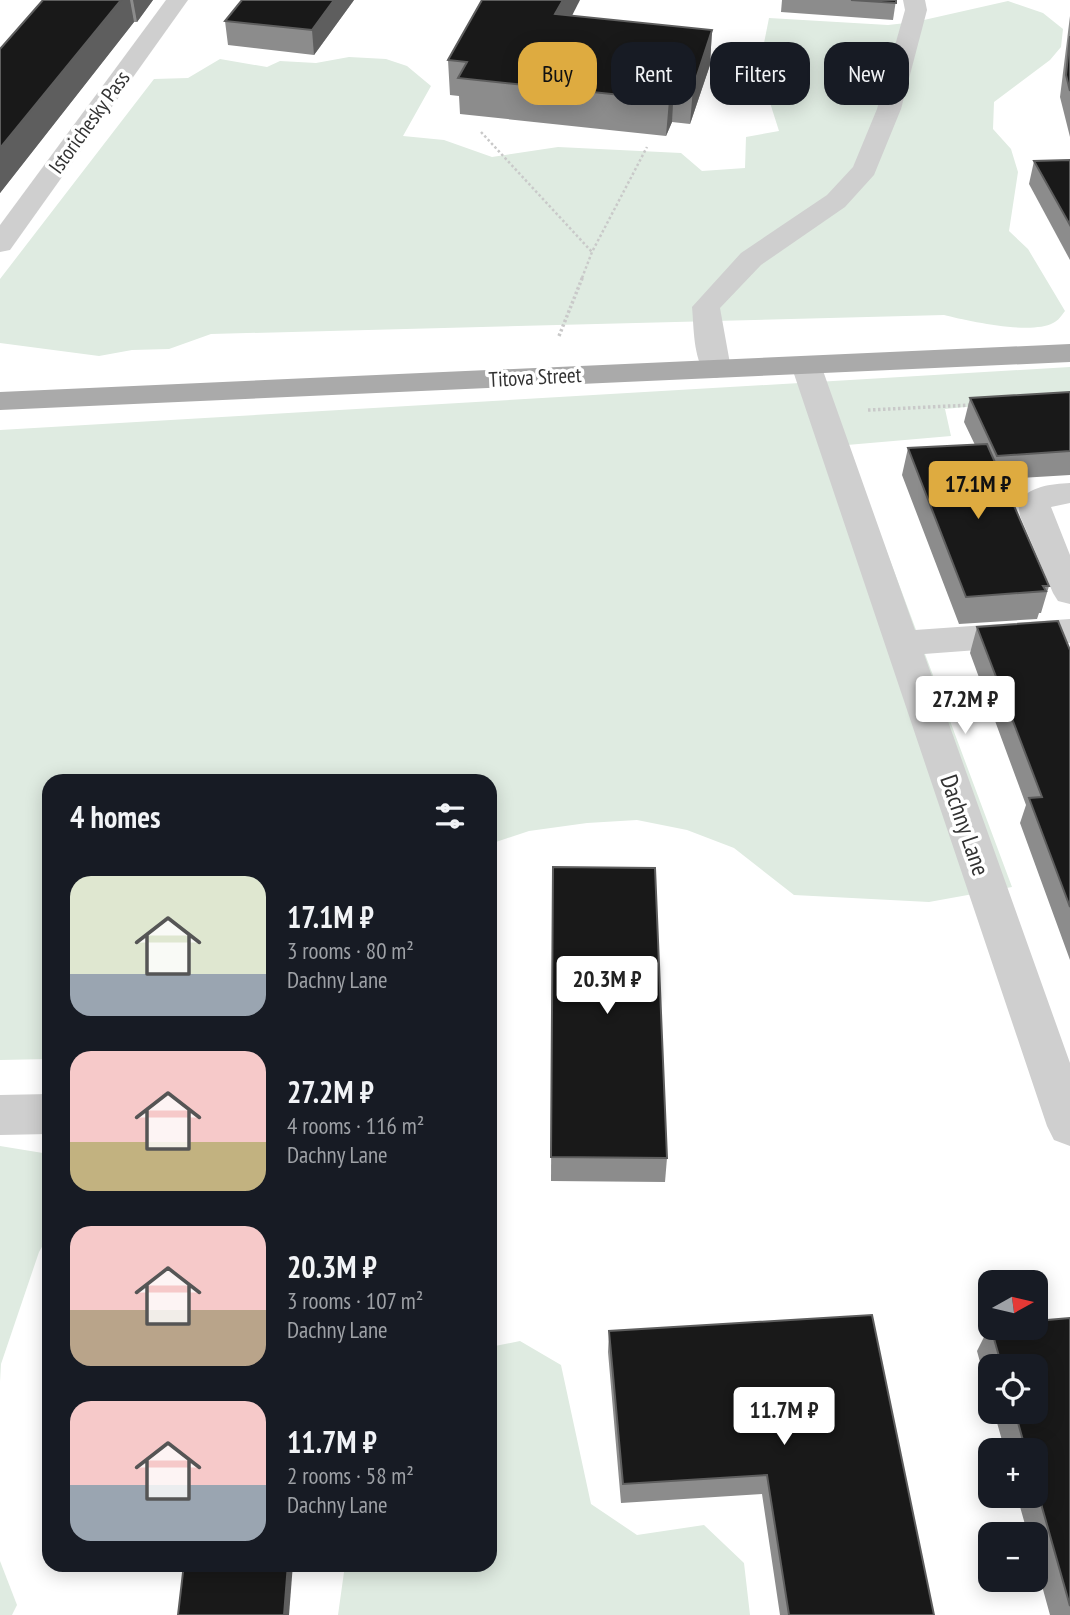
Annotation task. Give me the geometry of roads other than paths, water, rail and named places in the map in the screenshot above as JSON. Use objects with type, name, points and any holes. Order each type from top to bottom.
[{"type":"main road","name":"Titova Street","points":[[0,401],[1070,353]]},
{"type":"street","name":"Istorichesky Pass","points":[[0,244],[177,0]]},
{"type":"street","points":[[716,369],[706,307],[751,259],[836,201],[865,170],[889,109],[916,10],[915,0]]},
{"type":"street","name":"Dachny Lane","points":[[806,365],[1070,1126]]},
{"type":"street","points":[[1070,493],[1051,494],[1034,503],[1070,593]]},
{"type":"street","points":[[902,643],[1070,631]]},
{"type":"street","points":[[0,1115],[42,1114]]}]
